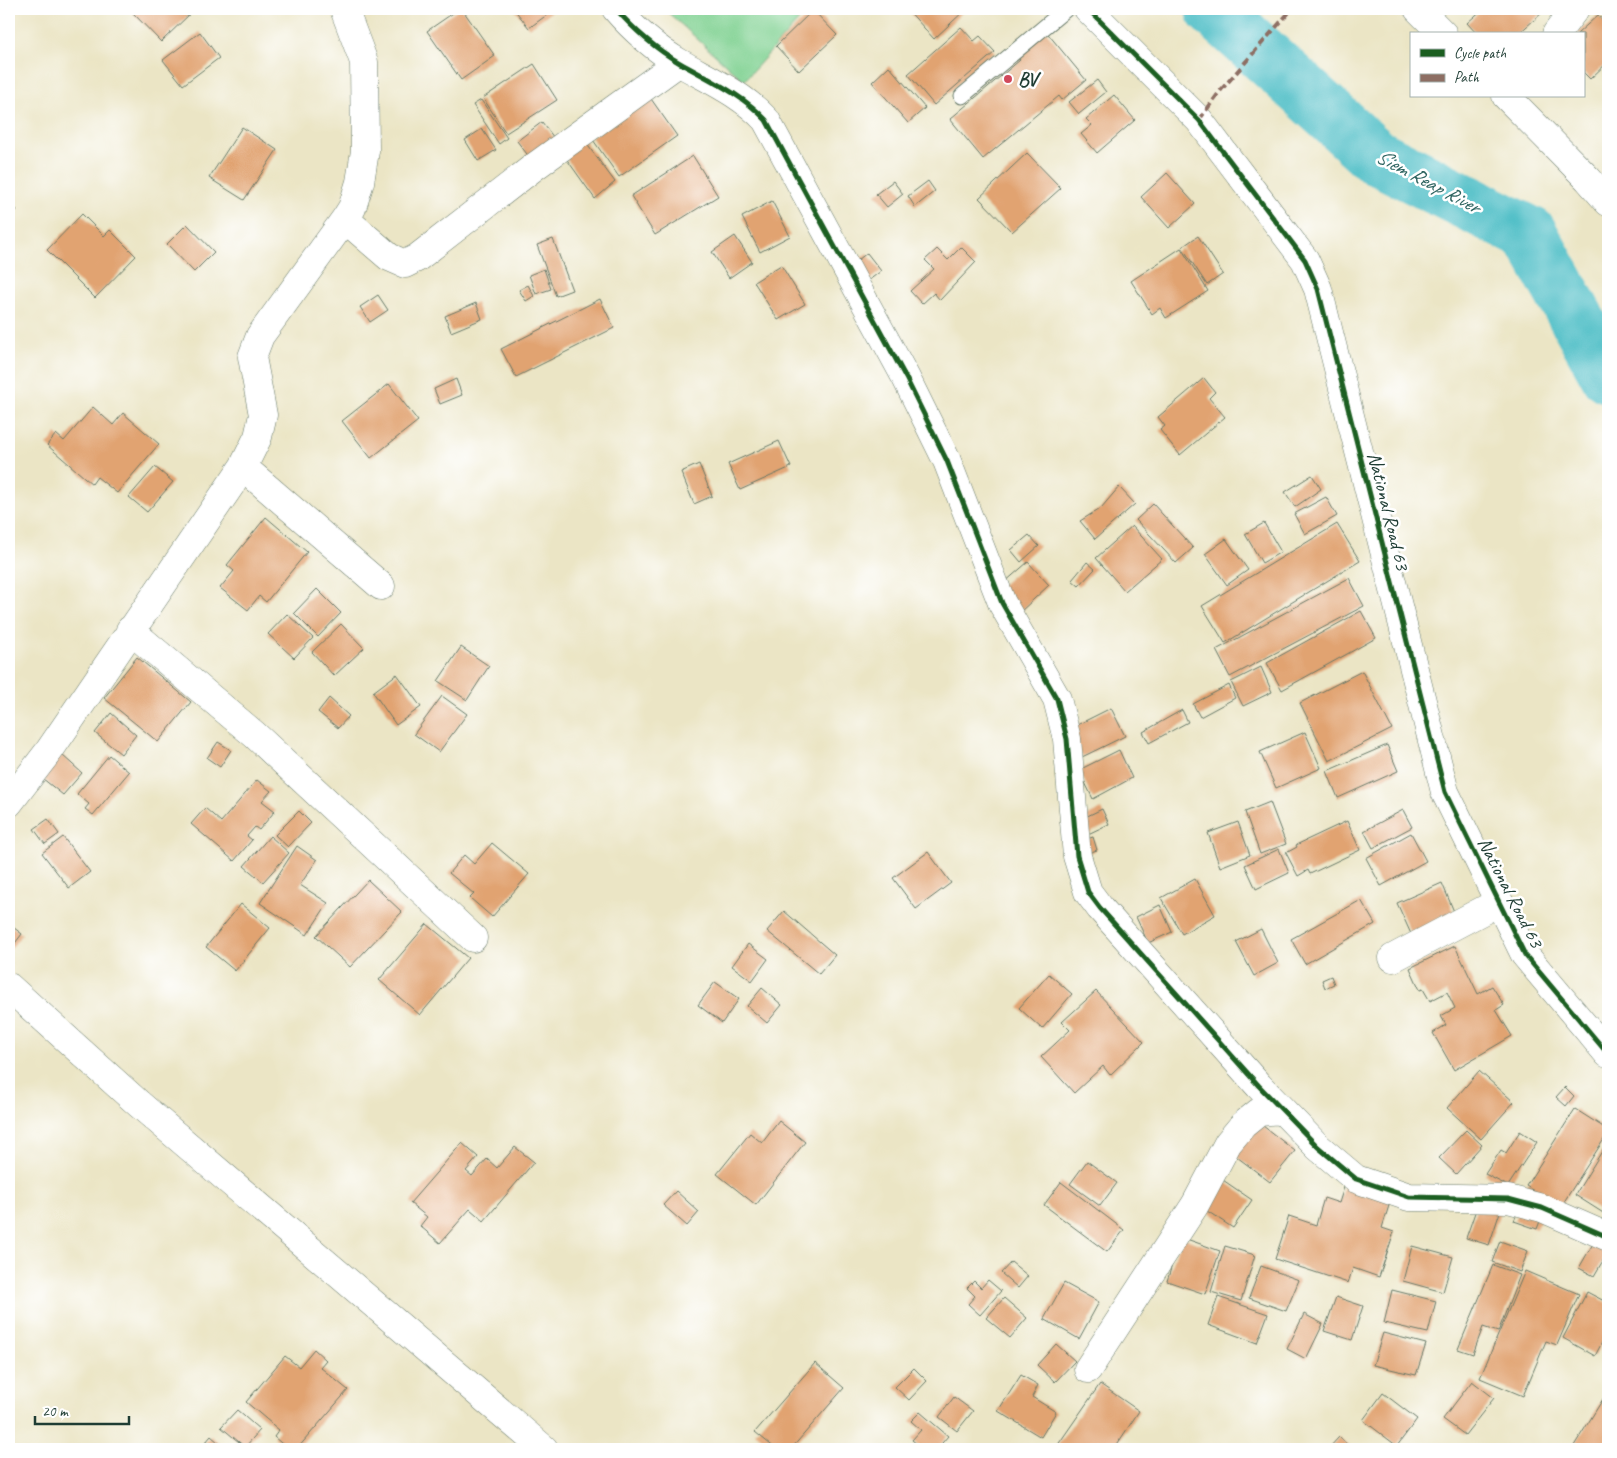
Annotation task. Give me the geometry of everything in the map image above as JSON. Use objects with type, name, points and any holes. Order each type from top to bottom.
[{"type":"street","points":[[9,802],[49,751],[243,467],[258,437],[263,415],[252,357],[260,336],[345,219],[352,208],[360,182],[365,152],[364,62],[344,9]]},
{"type":"street","points":[[616,9],[646,39],[678,63],[710,78],[740,98],[766,120],[906,378],[947,461],[1002,603],[1057,699],[1067,739],[1077,856],[1088,892],[1282,1110],[1318,1147],[1356,1179],[1409,1198],[1508,1199],[1542,1208],[1608,1236]]},
{"type":"street","name":"National Road 63","points":[[1088,9],[1199,120],[1305,260],[1318,289],[1445,792],[1525,955],[1608,1054]]},
{"type":"street","points":[[1418,9],[1441,32]]},
{"type":"street","points":[[1558,32],[1575,9]]},
{"type":"street","points":[[345,219],[388,257],[405,264],[417,258],[534,167],[678,63]]},
{"type":"street","points":[[1508,98],[1588,179],[1608,202]]},
{"type":"street","points":[[243,467],[381,586]]},
{"type":"street","points":[[130,630],[255,736],[474,938]]},
{"type":"street","points":[[1393,958],[1498,902]]},
{"type":"street","points":[[9,987],[139,1104],[544,1449]]},
{"type":"street","points":[[1088,1369],[1196,1205],[1228,1143],[1243,1125],[1259,1112],[1282,1110]]},
{"type":"lane","points":[[962,96],[1066,9]]},
{"type":"green space","points":[[664,9],[809,9],[744,81]]},
{"type":"building","points":[[138,9],[195,9],[161,42],[133,13]]},
{"type":"building","points":[[459,9],[462,9],[495,56],[461,80],[427,31]]},
{"type":"building","points":[[514,9],[555,9],[529,28]]},
{"type":"building","points":[[907,9],[966,9],[934,39]]},
{"type":"building","points":[[1483,9],[1538,9],[1542,13],[1520,32],[1475,32],[1467,23]]},
{"type":"building","points":[[813,10],[837,35],[799,71],[776,46]]},
{"type":"building","points":[[1598,15],[1608,26],[1608,62],[1590,79],[1584,73],[1584,32],[1579,32]]},
{"type":"building","points":[[961,27],[974,41],[980,36],[995,52],[934,105],[908,74]]},
{"type":"building","points":[[1044,29],[1086,80],[1062,100],[1059,96],[983,159],[950,119],[1020,60],[1015,53]]},
{"type":"building","points":[[200,32],[219,58],[183,85],[163,60]]},
{"type":"building","points":[[534,64],[557,100],[506,133],[483,98]]},
{"type":"building","points":[[889,66],[925,108],[908,123],[872,82]]},
{"type":"building","points":[[1097,80],[1106,92],[1079,114],[1069,102]]},
{"type":"building","points":[[1114,95],[1135,120],[1097,153],[1081,134],[1092,125],[1086,119]]},
{"type":"building","points":[[649,96],[677,136],[619,177],[591,137]]},
{"type":"building","points":[[481,100],[507,138],[499,144],[473,105]]},
{"type":"building","points":[[542,122],[557,142],[533,162],[517,141]]},
{"type":"building","points":[[242,127],[277,150],[244,200],[209,178]]},
{"type":"building","points":[[482,129],[496,150],[478,161],[465,140]]},
{"type":"building","points":[[583,139],[615,182],[595,199],[563,154]]},
{"type":"building","points":[[1027,153],[1061,188],[1012,232],[979,198]]},
{"type":"building","points":[[693,156],[718,196],[655,235],[631,196]]},
{"type":"building","points":[[1167,173],[1195,204],[1169,228],[1141,197]]},
{"type":"building","points":[[893,181],[903,194],[887,207],[876,194]]},
{"type":"building","points":[[928,181],[935,191],[915,207],[908,196]]},
{"type":"building","points":[[9,201],[17,210],[9,218]]},
{"type":"building","points":[[772,201],[790,236],[760,252],[742,217]]},
{"type":"building","points":[[82,214],[104,236],[110,230],[136,256],[95,298],[47,250]]},
{"type":"building","points":[[187,224],[214,252],[194,272],[167,244]]},
{"type":"building","points":[[735,236],[752,262],[729,278],[712,252]]},
{"type":"building","points":[[1198,236],[1223,274],[1207,285],[1182,247]]},
{"type":"building","points":[[553,239],[572,290],[556,296],[537,245]]},
{"type":"building","points":[[961,247],[976,262],[940,300],[934,293],[922,304],[910,291],[934,269],[925,260],[937,249],[948,260]]},
{"type":"building","points":[[1181,248],[1208,291],[1166,318],[1160,308],[1152,314],[1131,281]]},
{"type":"building","points":[[867,253],[881,271],[864,284],[850,266]]},
{"type":"building","points":[[781,265],[805,304],[778,320],[754,282]]},
{"type":"building","points":[[544,269],[551,289],[536,294],[529,275]]},
{"type":"building","points":[[528,285],[534,296],[526,301],[519,290]]},
{"type":"building","points":[[378,295],[388,310],[370,322],[360,307]]},
{"type":"building","points":[[600,299],[614,328],[516,377],[501,349]]},
{"type":"building","points":[[476,303],[482,319],[451,332],[445,316]]},
{"type":"building","points":[[1204,378],[1215,392],[1209,398],[1225,417],[1180,455],[1160,430],[1165,426],[1158,417]]},
{"type":"building","points":[[456,379],[462,395],[440,404],[434,389]]},
{"type":"building","points":[[389,384],[418,421],[371,458],[342,421]]},
{"type":"building","points":[[93,407],[113,425],[123,413],[159,444],[117,493],[97,477],[92,484],[47,445],[56,434],[64,441]]},
{"type":"building","points":[[779,441],[791,467],[740,490],[728,464]]},
{"type":"building","points":[[699,464],[712,496],[694,504],[681,472]]},
{"type":"building","points":[[155,467],[173,482],[147,512],[129,497]]},
{"type":"building","points":[[1312,475],[1321,489],[1295,507],[1285,492]]},
{"type":"building","points":[[1119,487],[1135,504],[1095,539],[1080,521],[1101,508]]},
{"type":"building","points":[[1326,497],[1337,516],[1305,534],[1294,514]]},
{"type":"building","points":[[1153,504],[1193,548],[1176,563],[1136,520]]},
{"type":"building","points":[[266,517],[307,552],[266,602],[259,596],[248,610],[220,588],[234,571],[227,565]]},
{"type":"building","points":[[1264,523],[1281,552],[1262,563],[1245,534]]},
{"type":"building","points":[[1337,524],[1360,561],[1225,643],[1202,606]]},
{"type":"building","points":[[1132,526],[1162,559],[1125,591],[1096,558]]},
{"type":"building","points":[[1029,535],[1039,546],[1021,562],[1011,550]]},
{"type":"building","points":[[1226,539],[1248,570],[1227,585],[1205,554]]},
{"type":"building","points":[[1028,562],[1049,585],[1019,613],[997,589]]},
{"type":"building","points":[[1087,562],[1095,569],[1079,586],[1072,580]]},
{"type":"building","points":[[1349,578],[1364,606],[1230,677],[1216,650]]},
{"type":"building","points":[[317,589],[341,613],[318,637],[294,613]]},
{"type":"building","points":[[1361,611],[1376,638],[1282,690],[1267,663]]},
{"type":"building","points":[[287,614],[313,638],[294,658],[268,634]]},
{"type":"building","points":[[341,624],[364,648],[334,676],[312,652]]},
{"type":"building","points":[[461,647],[489,666],[467,700],[438,681]]},
{"type":"building","points":[[137,657],[191,702],[158,742],[104,698]]},
{"type":"building","points":[[1261,667],[1272,692],[1243,706],[1231,682]]},
{"type":"building","points":[[1362,671],[1392,729],[1329,761],[1300,703]]},
{"type":"building","points":[[397,674],[421,707],[396,725],[373,692]]},
{"type":"building","points":[[1229,685],[1235,698],[1200,717],[1193,704]]},
{"type":"building","points":[[442,696],[467,714],[439,752],[414,734]]},
{"type":"building","points":[[329,698],[349,716],[338,728],[318,712]]},
{"type":"building","points":[[1111,708],[1125,736],[1082,757],[1069,729]]},
{"type":"building","points":[[1182,710],[1188,722],[1149,743],[1143,732]]},
{"type":"building","points":[[111,713],[136,735],[121,754],[95,733]]},
{"type":"building","points":[[1305,732],[1321,768],[1276,788],[1260,752]]},
{"type":"building","points":[[218,742],[231,750],[220,767],[207,758]]},
{"type":"building","points":[[1387,745],[1398,771],[1338,798],[1327,771]]},
{"type":"building","points":[[1119,750],[1132,778],[1093,799],[1079,770]]},
{"type":"building","points":[[62,755],[82,773],[63,795],[42,778]]},
{"type":"building","points":[[109,755],[129,772],[93,815],[85,809],[89,804],[77,794]]},
{"type":"building","points":[[257,780],[271,791],[262,801],[275,811],[259,830],[255,827],[247,836],[252,840],[234,861],[191,824],[205,808],[221,822]]},
{"type":"building","points":[[1270,802],[1286,844],[1260,854],[1245,812]]},
{"type":"building","points":[[1102,809],[1109,824],[1086,835],[1079,820]]},
{"type":"building","points":[[1403,810],[1412,827],[1373,848],[1364,831]]},
{"type":"building","points":[[299,811],[311,823],[288,847],[275,835]]},
{"type":"building","points":[[48,819],[59,834],[45,844],[34,829]]},
{"type":"building","points":[[1347,821],[1360,850],[1310,874],[1308,870],[1298,876],[1286,853],[1297,847],[1296,845]]},
{"type":"building","points":[[1238,822],[1250,855],[1220,867],[1208,833]]},
{"type":"building","points":[[1411,833],[1426,861],[1381,886],[1366,858]]},
{"type":"building","points":[[270,836],[289,853],[263,882],[244,866]]},
{"type":"building","points":[[63,837],[90,872],[69,888],[42,853]]},
{"type":"building","points":[[1093,837],[1097,850],[1082,855],[1078,842]]},
{"type":"building","points":[[492,843],[529,874],[492,917],[470,898],[474,894],[449,873],[464,855],[474,864]]},
{"type":"building","points":[[297,846],[317,860],[300,885],[328,903],[307,935],[260,903]]},
{"type":"building","points":[[1279,849],[1289,873],[1256,889],[1245,865]]},
{"type":"building","points":[[928,852],[951,883],[916,909],[893,878]]},
{"type":"building","points":[[1195,879],[1215,915],[1182,934],[1161,898]]},
{"type":"building","points":[[368,880],[402,912],[350,967],[316,936]]},
{"type":"building","points":[[1442,883],[1455,914],[1411,934],[1397,903]]},
{"type":"building","points":[[1361,900],[1375,924],[1305,964],[1291,939]]},
{"type":"building","points":[[241,904],[270,928],[235,971],[206,947]]},
{"type":"building","points":[[1160,905],[1172,932],[1148,943],[1136,917]]},
{"type":"building","points":[[784,911],[835,955],[819,974],[767,931]]},
{"type":"building","points":[[9,924],[22,934],[9,951]]},
{"type":"building","points":[[427,924],[468,958],[420,1015],[379,980]]},
{"type":"building","points":[[1261,929],[1278,963],[1254,976],[1236,942]]},
{"type":"building","points":[[748,944],[768,959],[752,981],[732,966]]},
{"type":"building","points":[[1455,946],[1478,994],[1492,986],[1504,1005],[1496,1010],[1512,1036],[1454,1070],[1433,1033],[1446,1025],[1441,1016],[1455,1008],[1447,992],[1430,1001],[1423,989],[1420,990],[1410,968]]},
{"type":"building","points":[[1049,974],[1072,994],[1042,1029],[1019,1008]]},
{"type":"building","points":[[1331,976],[1334,984],[1325,988],[1322,980]]},
{"type":"building","points":[[715,982],[739,999],[722,1023],[698,1005]]},
{"type":"building","points":[[762,988],[782,1005],[767,1023],[747,1006]]},
{"type":"building","points":[[1096,991],[1144,1042],[1110,1075],[1103,1066],[1074,1093],[1041,1057],[1070,1030],[1062,1022]]},
{"type":"building","points":[[1479,1071],[1514,1102],[1481,1139],[1447,1108]]},
{"type":"building","points":[[1565,1087],[1574,1096],[1566,1106],[1556,1097]]},
{"type":"building","points":[[1575,1109],[1608,1130],[1608,1133],[1560,1208],[1526,1186]]},
{"type":"building","points":[[779,1121],[805,1142],[756,1205],[717,1174],[750,1133],[762,1143]]},
{"type":"building","points":[[1258,1122],[1295,1151],[1270,1182],[1233,1154]]},
{"type":"building","points":[[1466,1130],[1482,1145],[1456,1174],[1439,1158]]},
{"type":"building","points":[[1520,1131],[1537,1142],[1508,1186],[1485,1174],[1501,1150],[1506,1153]]},
{"type":"building","points":[[462,1143],[478,1157],[466,1171],[472,1176],[487,1159],[497,1168],[515,1147],[534,1162],[484,1221],[470,1209],[440,1243],[420,1226],[427,1217],[410,1203]]},
{"type":"building","points":[[1604,1148],[1608,1150],[1608,1216],[1575,1195]]},
{"type":"building","points":[[1087,1161],[1117,1183],[1100,1206],[1070,1184]]},
{"type":"building","points":[[1220,1178],[1252,1200],[1233,1228],[1201,1207]]},
{"type":"building","points":[[1061,1182],[1124,1230],[1107,1252],[1044,1205]]},
{"type":"building","points":[[1345,1184],[1391,1199],[1382,1228],[1394,1232],[1379,1277],[1353,1268],[1348,1283],[1275,1259],[1289,1216],[1316,1225],[1324,1198],[1339,1203]]},
{"type":"building","points":[[676,1191],[699,1212],[687,1226],[663,1205]]},
{"type":"building","points":[[1478,1204],[1500,1212],[1489,1245],[1466,1238]]},
{"type":"building","points":[[1519,1208],[1542,1216],[1537,1229],[1514,1221]]},
{"type":"building","points":[[1598,1235],[1608,1241],[1608,1252],[1594,1276],[1579,1268]]},
{"type":"building","points":[[1181,1237],[1220,1251],[1205,1294],[1167,1281]]},
{"type":"building","points":[[1500,1241],[1528,1251],[1520,1272],[1492,1262]]},
{"type":"building","points":[[1225,1246],[1255,1255],[1241,1301],[1211,1292]]},
{"type":"building","points":[[1412,1246],[1453,1257],[1443,1292],[1403,1281]]},
{"type":"building","points":[[1011,1262],[1028,1276],[1018,1288],[1001,1273]]},
{"type":"building","points":[[1493,1265],[1520,1275],[1498,1332],[1483,1327],[1473,1354],[1458,1349]]},
{"type":"building","points":[[1261,1266],[1299,1280],[1286,1311],[1249,1298]]},
{"type":"building","points":[[1525,1271],[1579,1294],[1557,1345],[1546,1341],[1523,1396],[1480,1378]]},
{"type":"building","points":[[988,1280],[1001,1291],[980,1315],[968,1304],[975,1296],[967,1288],[974,1281],[981,1288]]},
{"type":"building","points":[[1064,1283],[1099,1302],[1079,1339],[1044,1319]]},
{"type":"building","points":[[1392,1290],[1436,1301],[1428,1333],[1384,1323]]},
{"type":"building","points":[[1587,1292],[1608,1303],[1608,1331],[1595,1356],[1563,1338]]},
{"type":"building","points":[[1218,1297],[1268,1314],[1257,1343],[1208,1325]]},
{"type":"building","points":[[1336,1297],[1363,1306],[1352,1340],[1324,1331]]},
{"type":"building","points":[[1004,1298],[1027,1318],[1010,1338],[986,1318]]},
{"type":"building","points":[[1304,1314],[1323,1324],[1306,1359],[1287,1349]]},
{"type":"building","points":[[1383,1333],[1426,1344],[1416,1375],[1373,1365]]},
{"type":"building","points":[[1056,1344],[1075,1361],[1055,1382],[1037,1365]]},
{"type":"building","points":[[314,1349],[326,1360],[320,1367],[348,1390],[297,1449],[288,1449],[274,1437],[279,1430],[246,1402],[285,1356],[299,1367]]},
{"type":"building","points":[[815,1363],[844,1388],[791,1449],[776,1449],[755,1432]]},
{"type":"building","points":[[914,1368],[927,1381],[909,1400],[895,1387]]},
{"type":"building","points":[[1021,1375],[1038,1385],[1032,1397],[1056,1412],[1041,1437],[998,1411]]},
{"type":"building","points":[[1472,1381],[1494,1398],[1465,1435],[1443,1419]]},
{"type":"building","points":[[1100,1384],[1139,1411],[1114,1449],[1055,1449]]},
{"type":"building","points":[[1608,1391],[1608,1449],[1572,1449]]},
{"type":"building","points":[[1383,1393],[1417,1419],[1397,1446],[1363,1420]]},
{"type":"building","points":[[954,1397],[973,1411],[957,1431],[939,1417]]},
{"type":"building","points":[[237,1410],[260,1430],[245,1447],[221,1427]]},
{"type":"building","points":[[920,1412],[948,1436],[937,1449],[923,1449],[912,1440],[921,1430],[911,1421]]},
{"type":"building","points":[[211,1436],[226,1449],[200,1449]]},
{"type":"building","points":[[1339,1437],[1352,1449],[1328,1449]]},
{"type":"waterway","name":"Siem Reap River","points":[[1213,9],[1375,156],[1530,234],[1608,375]]},
{"type":"marked path","points":[[1199,120],[1221,90],[1292,9]]},
{"type":"cycle path","points":[[616,9],[630,24],[663,52],[736,95],[766,120],[906,378],[947,461],[1002,603],[1057,699],[1067,739],[1077,856],[1088,892],[1100,908],[1259,1086],[1318,1147],[1356,1179],[1409,1197],[1508,1199],[1542,1208],[1608,1237]]},
{"type":"cycle path","points":[[1088,9],[1199,120],[1305,260],[1318,289],[1445,792],[1525,955],[1608,1054]]},
{"type":"place","name":"BV","points":[[1008,79]]}]
